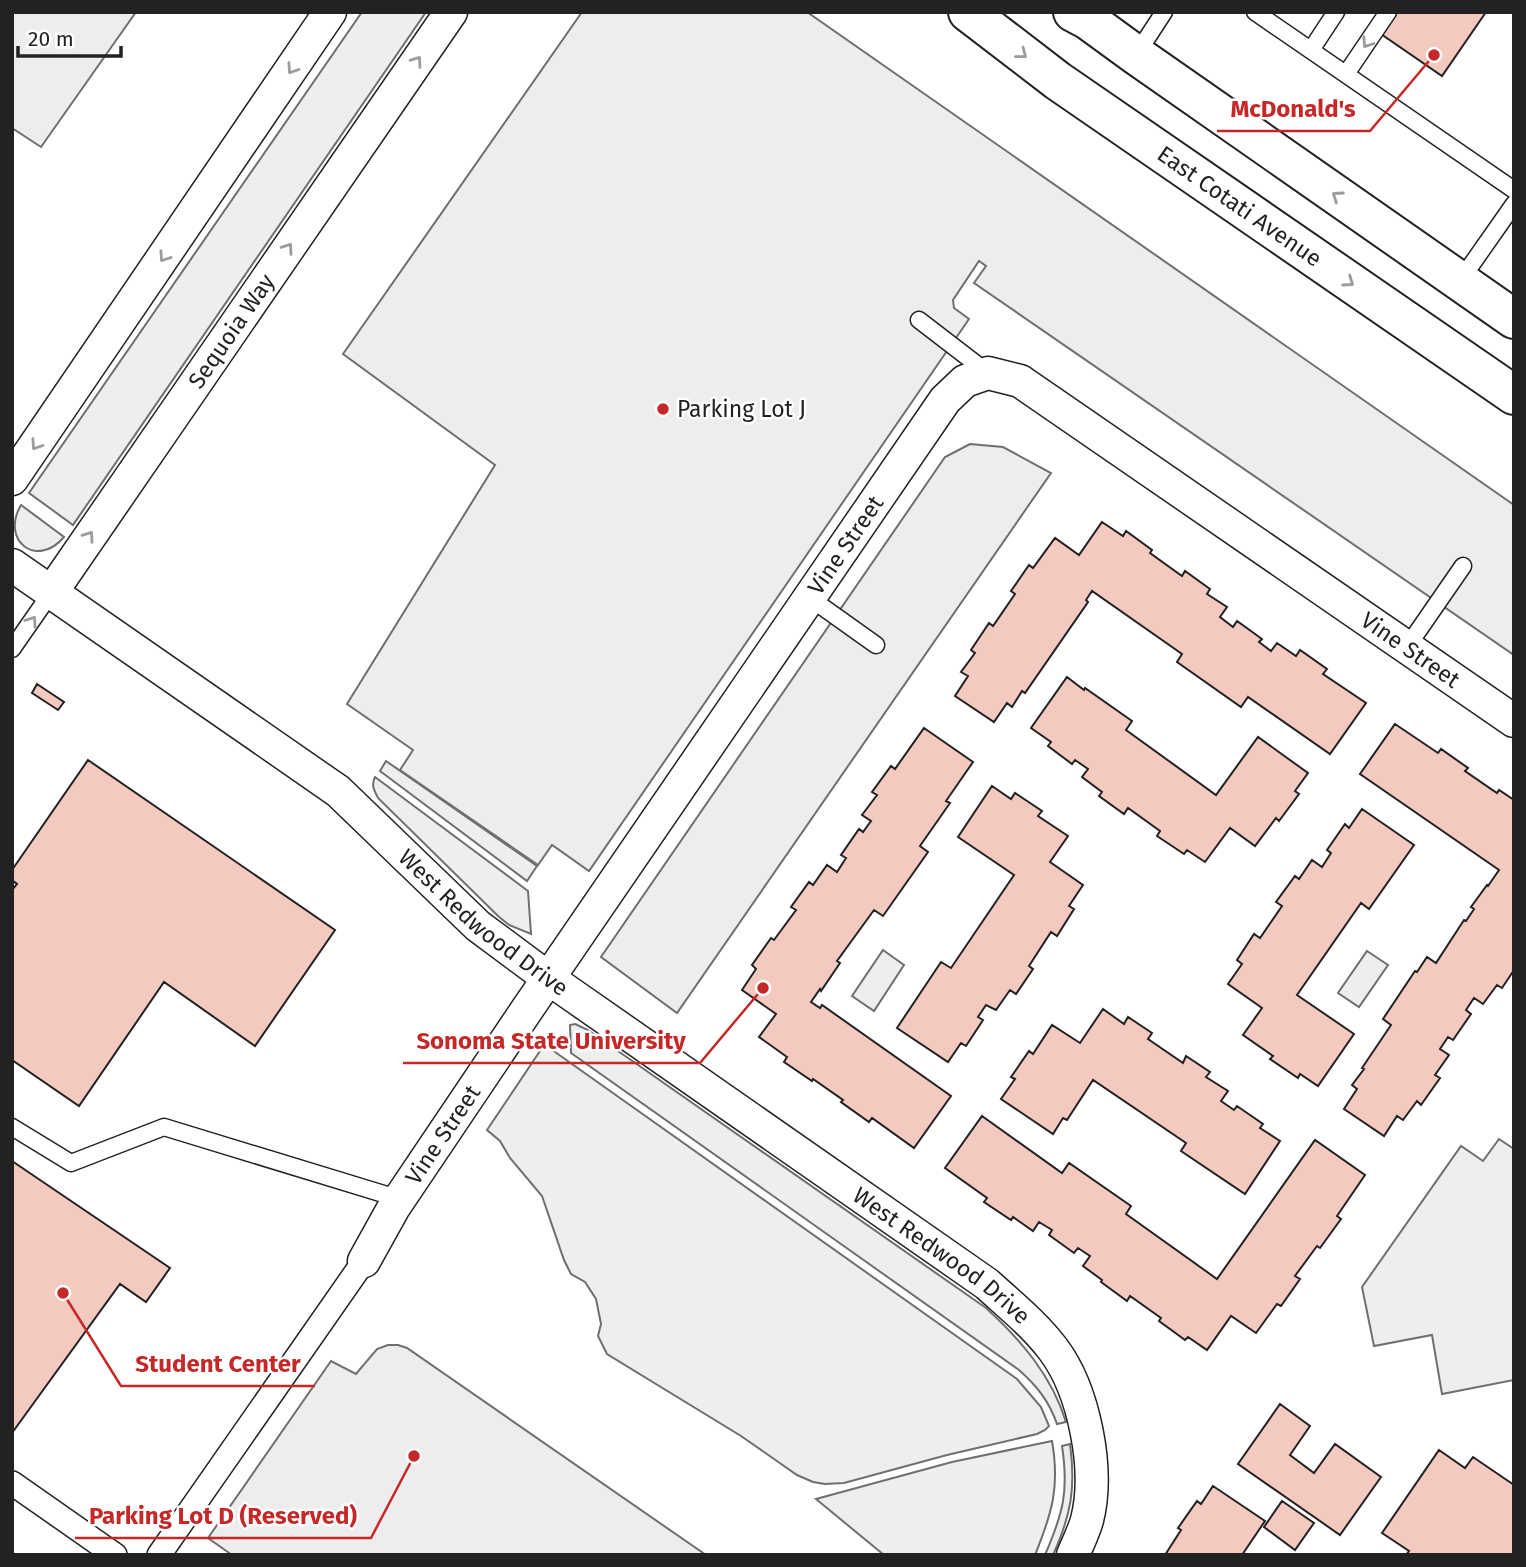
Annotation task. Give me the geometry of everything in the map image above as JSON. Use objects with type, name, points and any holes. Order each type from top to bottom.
[{"type":"main road","name":"East Cotati Avenue","points":[[968,12],[1058,81],[1514,395]]},
{"type":"main road","points":[[1084,15],[1136,55],[1514,319]]},
{"type":"street","points":[[12,479],[330,12]]},
{"type":"street","name":"Sequoia Way","points":[[51,593],[451,12]]},
{"type":"street","name":"Vine Street","points":[[364,1261],[400,1199],[548,978],[945,400],[965,381],[988,373],[1020,381],[1514,722]]},
{"type":"street","name":"West Redwood Drive","points":[[12,565],[338,791],[478,926],[548,978],[987,1284],[1022,1315],[1053,1350],[1072,1384],[1082,1411],[1090,1456],[1091,1490],[1087,1519],[1073,1555]]},
{"type":"street","points":[[159,1555],[364,1261]]},
{"type":"street","points":[[12,1483],[115,1555]]},
{"type":"lane","points":[[1136,55],[1164,12]]},
{"type":"lane","points":[[1255,12],[1514,190]]},
{"type":"lane","points":[[1311,50],[1336,12]]},
{"type":"lane","points":[[1346,75],[1388,12]]},
{"type":"lane","points":[[1460,281],[1514,204]]},
{"type":"lane","points":[[919,320],[988,373]]},
{"type":"lane","points":[[1407,648],[1463,566]]},
{"type":"lane","name":"Sequoia Way","points":[[12,649],[51,593]]},
{"type":"lane","points":[[810,598],[876,645]]},
{"type":"lane","points":[[12,1127],[71,1163],[164,1127],[400,1199]]},
{"type":"shaded area","points":[[12,12],[136,12],[41,147],[12,128]]},
{"type":"shaded area","points":[[362,12],[426,12],[73,525],[29,493]]},
{"type":"shaded area","name":"Parking Lot J","points":[[582,12],[807,12],[1514,505],[1514,655],[974,283],[986,266],[979,261],[953,300],[954,308],[969,319],[589,871],[552,845],[538,865],[400,770],[413,750],[347,704],[495,465],[343,354]]},
{"type":"shaded area","points":[[970,444],[1003,447],[1051,473],[677,1013],[601,957],[945,457]]},
{"type":"shaded area","points":[[21,505],[64,537],[43,551],[24,547],[15,530]]},
{"type":"shaded area","points":[[386,761],[537,866],[527,881],[380,771]]},
{"type":"shaded area","points":[[375,777],[528,891],[531,934],[509,925],[498,916],[378,798],[373,785]]},
{"type":"shaded area","points":[[883,950],[904,965],[874,1011],[852,996]]},
{"type":"shaded area","points":[[1367,951],[1388,965],[1359,1007],[1338,993]]},
{"type":"shaded area","points":[[575,1024],[588,1030],[986,1308],[1011,1333],[1044,1374],[1066,1422],[1057,1424],[1042,1394],[1019,1370],[571,1053],[570,1025]]},
{"type":"shaded area","points":[[548,1047],[1017,1379],[1041,1407],[1049,1426],[1037,1434],[844,1483],[825,1484],[797,1475],[741,1436],[607,1354],[598,1336],[601,1324],[596,1299],[585,1282],[571,1274],[542,1196],[510,1158],[500,1141],[487,1130],[542,1048]]},
{"type":"shaded area","points":[[1499,1139],[1514,1149],[1514,1380],[1442,1394],[1432,1335],[1374,1346],[1362,1287],[1461,1146],[1483,1161]]},
{"type":"shaded area","points":[[388,1345],[407,1348],[706,1555],[232,1555],[208,1538],[331,1361],[356,1374],[377,1349]]},
{"type":"shaded area","points":[[1052,1441],[1055,1486],[1046,1526],[1035,1555],[884,1555],[816,1499],[952,1462]]},
{"type":"shaded area","points":[[1070,1444],[1072,1488],[1068,1514],[1053,1555],[1045,1555],[1063,1502],[1065,1477],[1062,1446]]},
{"type":"building","points":[[1396,12],[1486,12],[1442,76],[1381,34]]},
{"type":"building","points":[[1102,522],[1123,536],[1126,531],[1152,550],[1150,553],[1182,576],[1185,571],[1210,589],[1207,594],[1227,607],[1220,617],[1233,627],[1237,621],[1262,639],[1259,642],[1271,651],[1277,643],[1296,656],[1300,650],[1327,669],[1323,674],[1366,703],[1330,754],[1248,697],[1241,707],[1177,662],[1182,654],[1092,591],[1086,600],[1088,602],[1025,693],[1022,691],[1012,707],[1007,703],[994,722],[955,696],[968,676],[961,672],[975,653],[971,650],[989,623],[993,626],[1015,594],[1011,591],[1029,565],[1033,568],[1055,538],[1079,555]]},
{"type":"building","points":[[1067,677],[1132,721],[1126,730],[1216,795],[1258,737],[1308,773],[1295,791],[1299,794],[1279,821],[1276,818],[1255,846],[1230,828],[1205,862],[1187,850],[1184,854],[1157,836],[1160,831],[1128,808],[1124,814],[1099,796],[1102,792],[1082,777],[1088,769],[1075,760],[1072,764],[1048,746],[1051,742],[1031,728]]},
{"type":"building","points":[[37,684],[64,702],[58,710],[32,693]]},
{"type":"building","points":[[1395,724],[1438,753],[1441,749],[1468,768],[1465,771],[1497,793],[1499,790],[1514,800],[1514,970],[1502,988],[1497,985],[1483,1004],[1474,998],[1466,1010],[1471,1014],[1453,1040],[1448,1037],[1440,1049],[1449,1055],[1435,1075],[1440,1078],[1421,1105],[1417,1101],[1403,1120],[1397,1116],[1384,1136],[1344,1109],[1357,1089],[1352,1085],[1391,1025],[1383,1019],[1415,971],[1417,972],[1427,957],[1436,963],[1474,909],[1471,907],[1499,870],[1360,774]]},
{"type":"building","points":[[924,728],[973,762],[946,801],[950,803],[920,846],[928,852],[883,916],[874,910],[811,1002],[820,1008],[822,1005],[951,1096],[914,1148],[872,1118],[869,1122],[841,1102],[843,1100],[784,1062],[787,1057],[759,1037],[776,1014],[742,990],[756,969],[752,965],[796,910],[791,907],[809,882],[813,885],[827,865],[837,872],[846,858],[841,855],[859,829],[863,832],[871,821],[862,815],[877,795],[872,792],[891,766],[895,769]]},
{"type":"building","points":[[88,760],[335,930],[255,1046],[164,982],[79,1106],[12,1060],[12,890],[17,884],[12,880],[12,870]]},
{"type":"building","points":[[992,786],[1011,799],[1015,793],[1042,811],[1038,816],[1068,836],[1050,862],[1083,885],[1069,906],[1074,909],[1057,936],[1051,932],[1029,966],[1033,969],[1016,994],[1010,990],[996,1010],[986,1005],[978,1017],[983,1020],[966,1046],[961,1043],[948,1062],[897,1028],[941,962],[951,968],[1014,875],[958,837]]},
{"type":"building","points":[[1362,809],[1414,845],[1369,909],[1361,903],[1297,995],[1354,1034],[1318,1086],[1300,1074],[1298,1078],[1270,1059],[1273,1056],[1243,1035],[1262,1008],[1228,984],[1242,964],[1237,960],[1254,934],[1260,938],[1282,906],[1276,902],[1295,876],[1299,879],[1312,860],[1322,867],[1331,853],[1327,850],[1345,824],[1349,828]]},
{"type":"building","points":[[1103,1009],[1124,1024],[1128,1017],[1152,1033],[1148,1039],[1183,1063],[1186,1056],[1210,1072],[1206,1077],[1228,1091],[1221,1101],[1234,1110],[1237,1106],[1263,1124],[1260,1128],[1280,1141],[1245,1194],[1181,1151],[1186,1143],[1093,1080],[1067,1120],[1063,1118],[1053,1134],[1001,1099],[1015,1079],[1011,1077],[1029,1051],[1033,1054],[1052,1025],[1080,1043]]},
{"type":"building","points":[[982,1116],[1062,1173],[1069,1163],[1131,1206],[1126,1214],[1217,1279],[1315,1140],[1365,1175],[1337,1216],[1341,1219],[1295,1276],[1300,1279],[1281,1306],[1277,1304],[1256,1333],[1231,1316],[1207,1350],[1188,1337],[1185,1340],[1159,1321],[1161,1318],[1130,1296],[1127,1301],[1101,1282],[1102,1280],[1083,1266],[1090,1256],[1078,1248],[1074,1253],[1049,1235],[1052,1230],[1039,1222],[1033,1231],[1013,1217],[1011,1220],[984,1202],[987,1198],[945,1168]]},
{"type":"building","points":[[12,1161],[170,1268],[146,1302],[120,1284],[12,1433]]},
{"type":"building","points":[[1280,1404],[1310,1426],[1290,1455],[1314,1473],[1335,1444],[1381,1477],[1340,1535],[1238,1464]]},
{"type":"building","points":[[1439,1450],[1465,1468],[1473,1457],[1514,1485],[1514,1555],[1406,1555],[1409,1551],[1382,1533]]},
{"type":"building","points":[[1213,1486],[1265,1521],[1242,1555],[1165,1555],[1181,1530],[1178,1528],[1197,1501],[1201,1504]]},
{"type":"building","points":[[1282,1501],[1314,1523],[1295,1550],[1264,1527]]},
{"type":"place","name":"McDonald's","points":[[1434,55]]},
{"type":"place","name":"Parking Lot J","points":[[663,409]]},
{"type":"place","name":"Sonoma State University","points":[[763,988]]},
{"type":"place","name":"Student Center","points":[[63,1293]]},
{"type":"place","name":"Parking Lot D (Reserved)","points":[[414,1456]]}]
